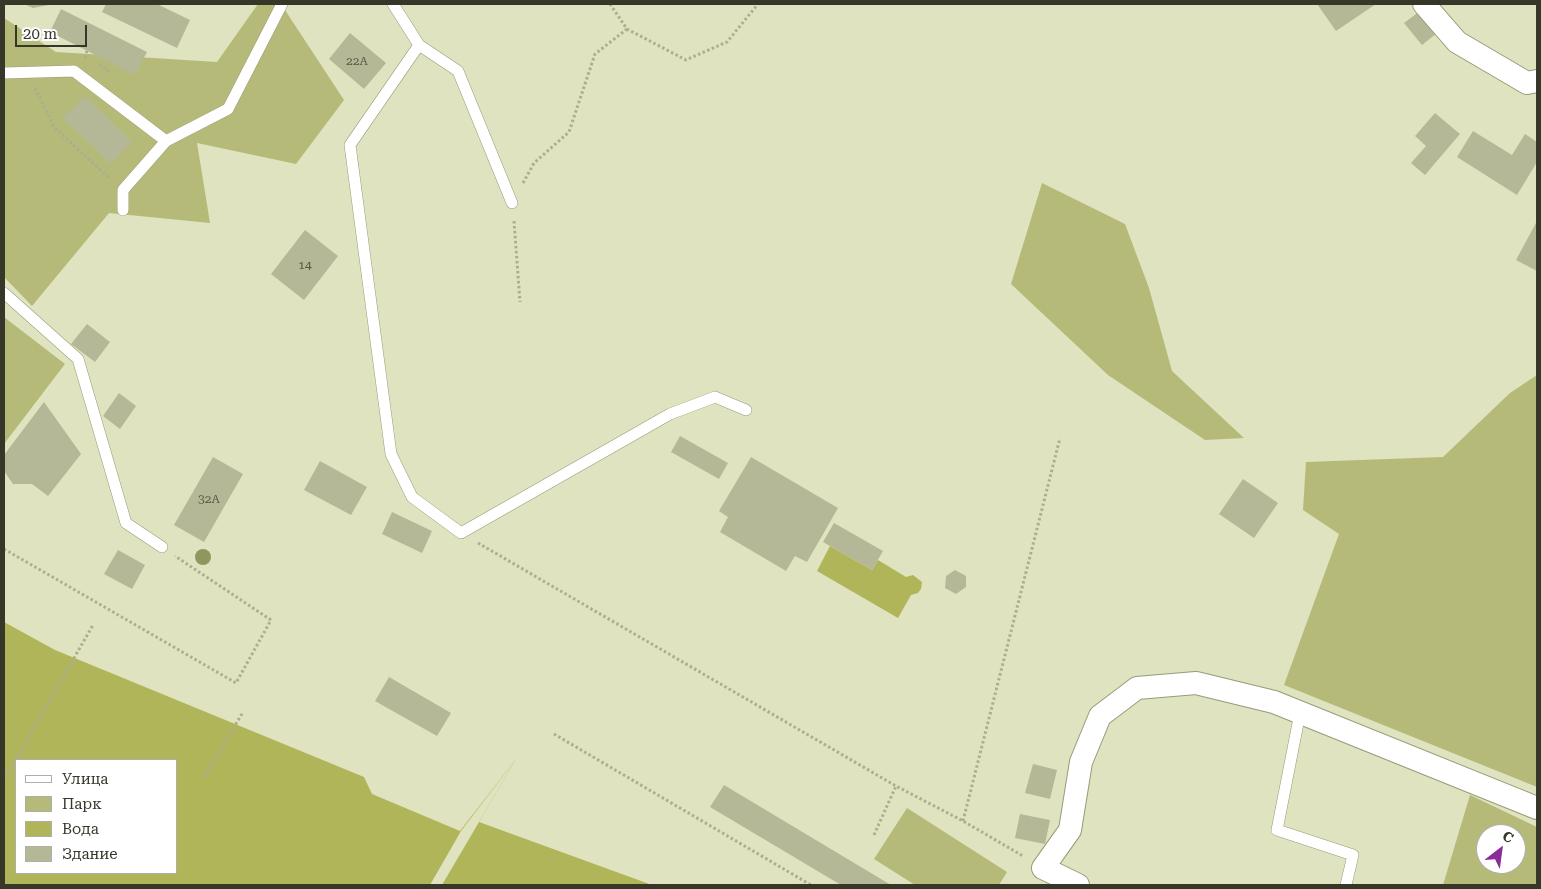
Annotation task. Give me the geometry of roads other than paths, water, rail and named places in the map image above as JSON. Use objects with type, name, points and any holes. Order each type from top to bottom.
[{"type":"street","points":[[1424,4],[1457,42],[1527,83],[1537,81]]},
{"type":"street","points":[[1078,885],[1043,868],[1070,830],[1081,762],[1100,716],[1137,688],[1196,683],[1274,702],[1537,808]]},
{"type":"lane","points":[[123,210],[123,190],[166,141],[228,109],[282,4]]},
{"type":"lane","points":[[393,4],[419,45],[458,70],[512,203]]},
{"type":"lane","points":[[419,45],[350,145],[391,454],[412,497],[461,533],[670,414],[715,397],[746,410]]},
{"type":"lane","points":[[4,74],[74,71],[166,141]]},
{"type":"lane","points":[[4,293],[78,360],[126,523],[162,547]]},
{"type":"lane","points":[[1300,713],[1277,830],[1353,855],[1346,885]]},
{"type":"water","points":[[830,546],[872,570],[878,560],[906,577],[913,575],[922,582],[921,589],[918,593],[911,595],[898,618],[817,571]]},
{"type":"water","points":[[4,622],[55,650],[364,777],[372,794],[460,831],[516,759],[479,822],[652,885],[4,885]]}]
